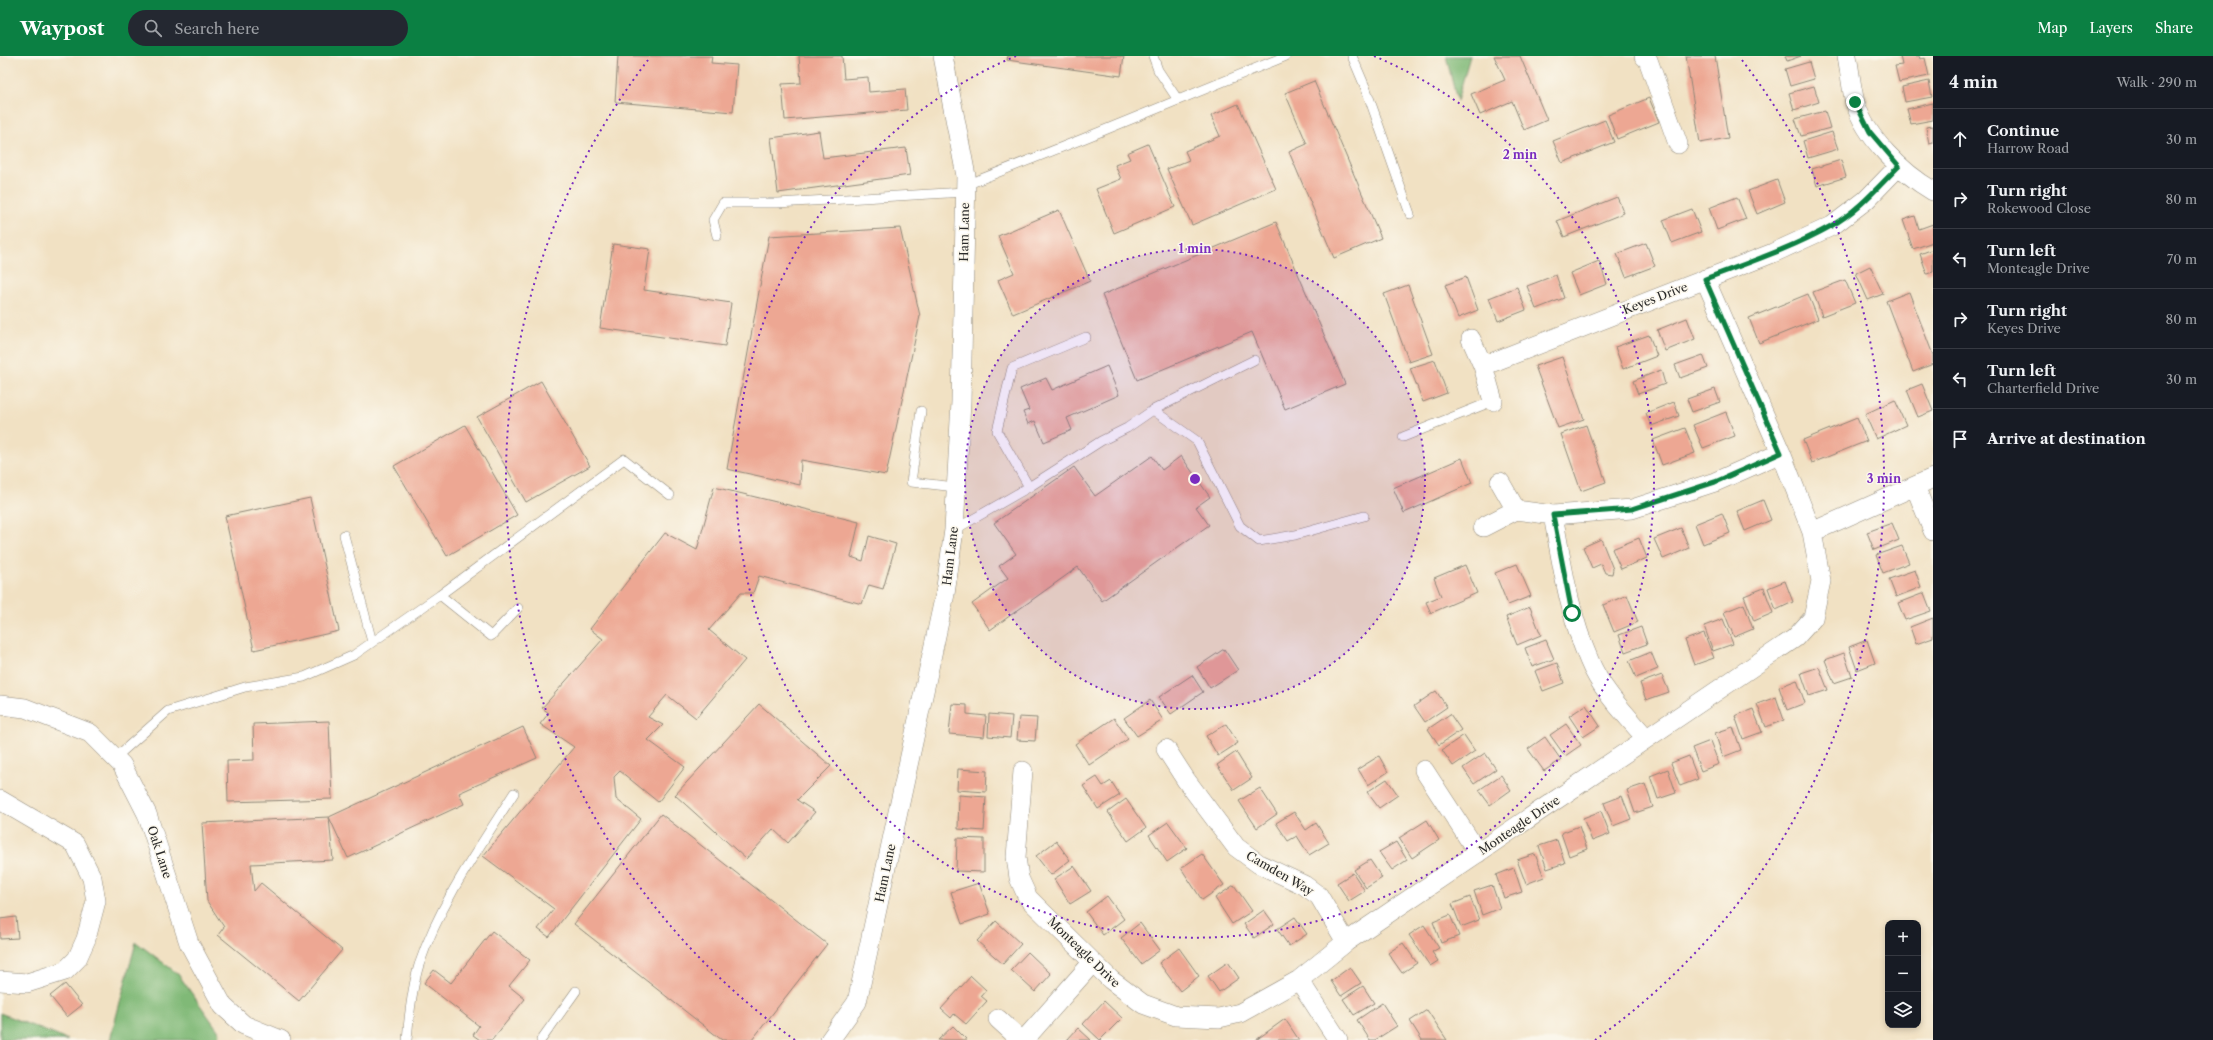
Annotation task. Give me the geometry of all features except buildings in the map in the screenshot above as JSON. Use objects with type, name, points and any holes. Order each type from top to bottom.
[{"type":"street","name":"Ham Lane","points":[[830,1040],[857,1002],[945,594],[954,530],[961,402],[965,188],[943,56]]},
{"type":"street","points":[[1644,56],[1648,60],[1678,144]]},
{"type":"street","points":[[1847,56],[1855,102],[1870,132],[1899,166],[1915,181],[1933,191]]},
{"type":"street","name":"Keyes Drive","points":[[1482,366],[1773,253],[1832,226],[1866,200],[1899,166]]},
{"type":"street","name":"Monteagle Drive","points":[[1023,771],[1016,857],[1019,878],[1028,898],[1111,980],[1143,1004],[1176,1016],[1219,1018],[1240,1013],[1299,980],[1346,942],[1778,650],[1804,630],[1813,618],[1816,608],[1821,581],[1812,532],[1781,453],[1705,279]]},
{"type":"street","points":[[1472,339],[1493,401]]},
{"type":"street","points":[[1483,527],[1516,510],[1553,515],[1632,509],[1715,482],[1781,453]]},
{"type":"street","points":[[1812,532],[1933,478]]},
{"type":"street","points":[[1500,482],[1516,510]]},
{"type":"street","points":[[1915,486],[1933,531]]},
{"type":"street","points":[[1553,515],[1572,613],[1589,661],[1615,703],[1646,738]]},
{"type":"street","name":"Oak Lane","points":[[0,705],[25,708],[90,733],[122,765],[147,814],[189,943],[223,1006],[244,1025],[281,1040]]},
{"type":"street","name":"Camden Way","points":[[1166,749],[1186,780],[1236,847],[1259,864],[1304,885],[1319,896],[1346,942]]},
{"type":"street","points":[[1424,770],[1478,853]]},
{"type":"street","points":[[0,800],[75,844],[92,878],[96,901],[86,939],[77,959],[65,971],[27,983],[0,981]]},
{"type":"street","points":[[1024,1040],[1093,962]]},
{"type":"street","points":[[1299,980],[1338,1040]]},
{"type":"street","points":[[998,1019],[1021,1040]]},
{"type":"lane","points":[[1153,56],[1158,70],[1178,100]]},
{"type":"lane","points":[[717,236],[713,220],[723,203],[778,203],[965,188],[1286,56]]},
{"type":"lane","points":[[1352,56],[1366,89],[1410,214]]},
{"type":"lane","points":[[1029,487],[997,431],[1012,368],[1086,337]]},
{"type":"lane","points":[[954,530],[1029,487],[1101,441],[1127,428],[1153,410],[1254,360]]},
{"type":"lane","points":[[1403,437],[1493,401]]},
{"type":"lane","points":[[1153,410],[1197,441],[1240,526],[1259,541],[1295,535],[1364,516]]},
{"type":"lane","points":[[921,411],[911,482],[956,487]]},
{"type":"lane","points":[[115,758],[168,711],[245,687],[304,677],[354,655],[440,595],[624,459],[670,495]]},
{"type":"lane","points":[[344,535],[372,642]]},
{"type":"lane","points":[[440,595],[491,636],[518,608]]},
{"type":"lane","points":[[407,1040],[419,966],[430,939],[461,877],[514,793]]},
{"type":"lane","points":[[541,1040],[576,990]]},
{"type":"green space","points":[[1446,56],[1470,56],[1457,101]]},
{"type":"green space","points":[[136,942],[178,974],[220,1033],[218,1040],[110,1040]]},
{"type":"green space","points":[[0,1013],[68,1040],[0,1040]]},
{"type":"route","points":[[1572,613],[1553,515],[1632,509],[1715,482],[1781,453],[1705,279],[1773,253],[1832,226],[1866,200],[1899,166],[1870,132],[1855,102]]}]
